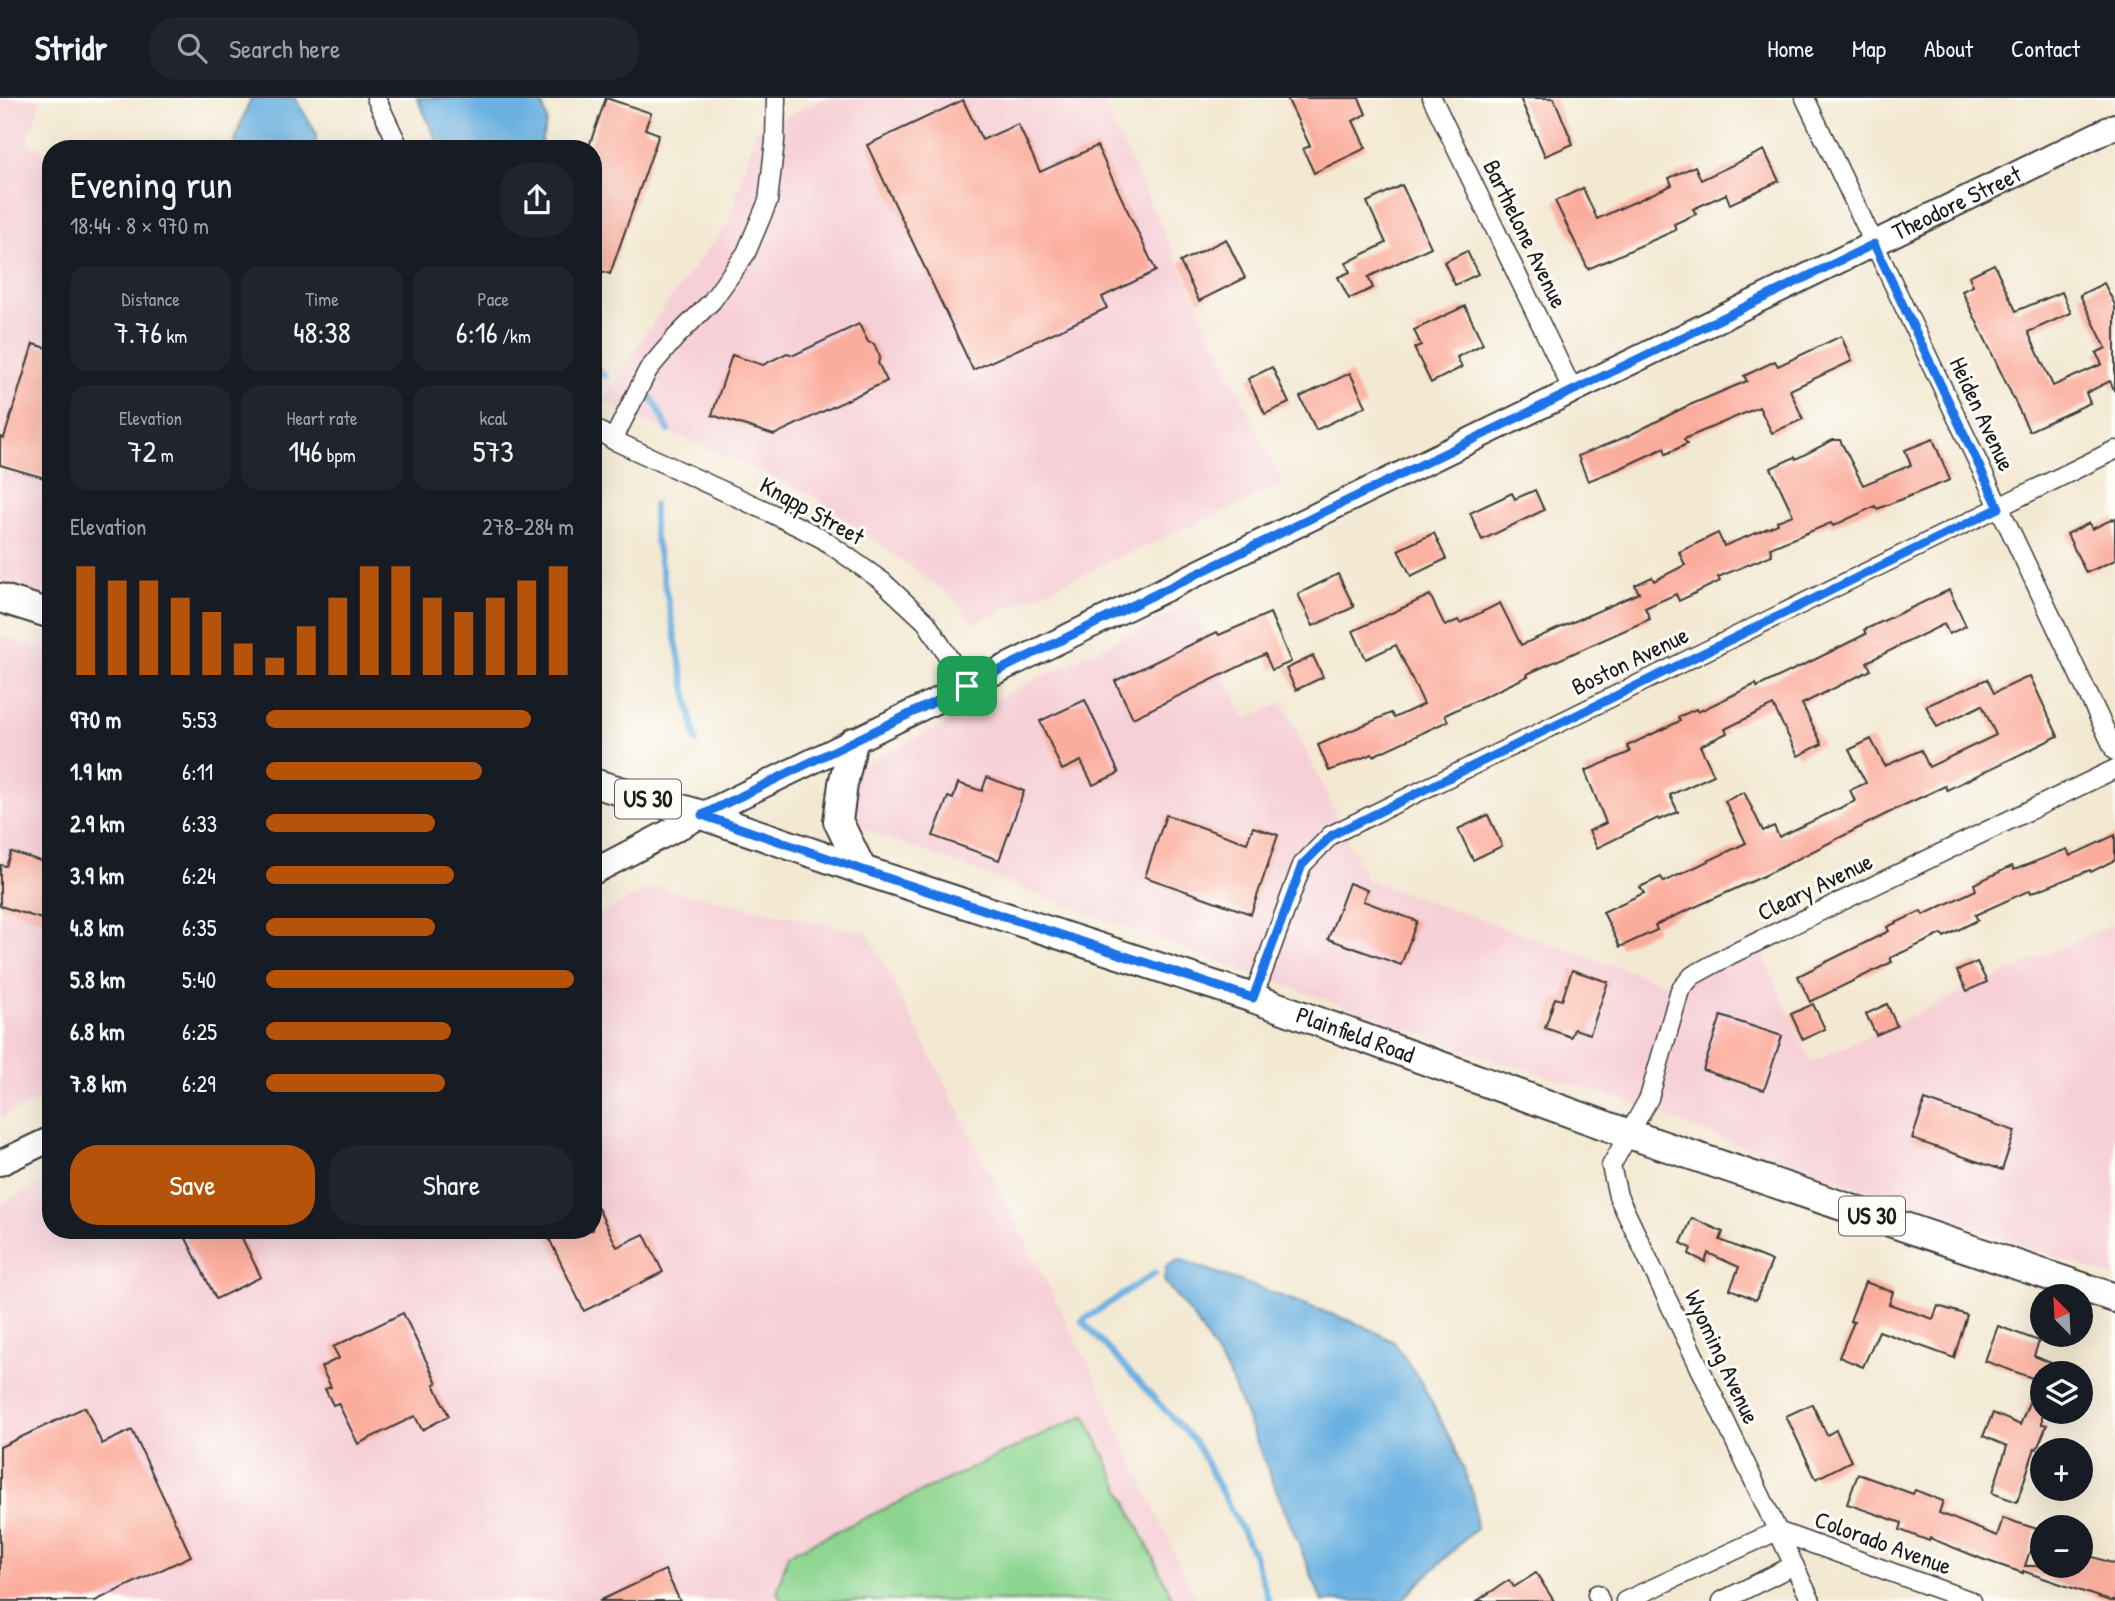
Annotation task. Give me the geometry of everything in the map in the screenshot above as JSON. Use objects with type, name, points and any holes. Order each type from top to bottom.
[{"type":"main road","name":"Theodore Street","points":[[602,867],[853,741],[2115,126]]},
{"type":"main road","points":[[0,598],[42,611]]},
{"type":"main road","points":[[853,741],[838,821],[863,870]]},
{"type":"main road","name":"Plainfield Road","points":[[602,786],[702,815],[1253,998],[1629,1134],[2115,1298]]},
{"type":"main road","points":[[0,1163],[42,1143]]},
{"type":"street","points":[[376,98],[396,140]]},
{"type":"street","points":[[613,440],[648,370],[712,301],[746,253],[768,201],[775,141],[775,98]]},
{"type":"street","name":"Barthelone Avenue","points":[[1432,98],[1573,391]]},
{"type":"street","name":"Heiden Avenue","points":[[1805,98],[2115,751]]},
{"type":"street","name":"Knapp Street","points":[[602,433],[808,532],[882,581],[926,622],[967,686]]},
{"type":"street","name":"Boston Avenue","points":[[1253,998],[1302,865],[1332,835],[2115,450]]},
{"type":"street","name":"Cleary Avenue","points":[[1629,1134],[1649,1098],[1680,990],[1692,976],[1730,955],[2115,769]]},
{"type":"street","name":"Wyoming Avenue","points":[[1629,1134],[1611,1166],[1618,1196],[1811,1601]]},
{"type":"street","points":[[1625,1601],[1777,1531]]},
{"type":"street","name":"Colorado Avenue","points":[[1777,1531],[1971,1601]]},
{"type":"street","points":[[1721,1601],[1794,1566]]},
{"type":"shaded area","points":[[0,98],[41,98],[27,144],[42,150],[42,602],[41,605],[0,592]]},
{"type":"shaded area","points":[[825,98],[1101,98],[1283,485],[972,624],[957,601],[814,496],[602,401],[664,307],[730,220],[755,131]]},
{"type":"shaded area","points":[[1191,604],[1245,719],[1283,702],[1367,880],[1663,983],[1761,951],[1811,1062],[2115,923],[2115,1278],[1732,1143],[1623,1100],[1465,1050],[1121,926],[847,822],[826,782]]},
{"type":"shaded area","points":[[0,636],[42,648],[42,1098],[0,1119]]},
{"type":"shaded area","points":[[655,887],[868,933],[1095,1377],[1196,1601],[0,1601],[0,1204],[42,1183],[42,1239],[602,1239],[602,913]]},
{"type":"green space","points":[[1085,1415],[1174,1601],[782,1601],[777,1592],[788,1554]]},
{"type":"water","points":[[251,98],[295,98],[316,133],[316,140],[236,140]]},
{"type":"water","points":[[417,98],[541,98],[547,121],[542,140],[437,140]]},
{"type":"water","points":[[1179,1259],[1364,1326],[1394,1342],[1421,1382],[1454,1446],[1474,1497],[1476,1528],[1401,1601],[1322,1601],[1229,1375],[1195,1320],[1164,1281],[1166,1266]]},
{"type":"building","points":[[606,98],[651,113],[645,129],[659,134],[610,274],[602,271],[602,140],[591,140]]},
{"type":"building","points":[[1287,98],[1359,98],[1366,114],[1353,121],[1366,148],[1314,173],[1303,149],[1310,146]]},
{"type":"building","points":[[1520,98],[1554,98],[1573,144],[1545,156]]},
{"type":"building","points":[[963,100],[982,140],[1018,124],[1040,172],[1097,146],[1156,271],[1102,297],[1107,308],[973,370],[867,145]]},
{"type":"building","points":[[1764,150],[1779,181],[1730,204],[1726,194],[1693,209],[1696,214],[1674,224],[1676,230],[1588,269],[1555,201],[1583,188],[1597,219],[1672,185],[1669,178],[1695,166],[1701,180]]},
{"type":"building","points":[[1402,185],[1431,247],[1368,277],[1373,288],[1349,299],[1338,277],[1350,272],[1346,263],[1386,243],[1367,202]]},
{"type":"building","points":[[1226,239],[1245,278],[1199,301],[1180,262]]},
{"type":"building","points":[[1467,251],[1478,274],[1455,285],[1444,262]]},
{"type":"building","points":[[1994,264],[2016,311],[2062,292],[2071,313],[2028,332],[2053,386],[2102,364],[2096,353],[2106,348],[2080,295],[2104,283],[2115,305],[2115,392],[2110,381],[2086,393],[2090,403],[2029,431],[1962,291],[1973,286],[1969,276]]},
{"type":"building","points":[[1465,306],[1483,344],[1457,357],[1462,367],[1431,383],[1414,348],[1421,345],[1414,330]]},
{"type":"building","points":[[859,324],[868,342],[874,344],[880,357],[878,363],[887,381],[774,435],[712,415],[732,355],[763,365],[787,353],[794,355]]},
{"type":"building","points":[[1841,336],[1852,361],[1790,390],[1803,419],[1772,433],[1759,407],[1684,439],[1687,444],[1666,454],[1664,448],[1588,481],[1578,456],[1747,381],[1744,376],[1775,361],[1778,366]]},
{"type":"building","points":[[33,344],[42,346],[42,477],[0,465],[0,437],[4,438]]},
{"type":"building","points":[[1272,367],[1289,403],[1265,414],[1248,379]]},
{"type":"building","points":[[1350,373],[1366,406],[1316,430],[1300,397]]},
{"type":"building","points":[[1933,439],[1950,480],[1877,509],[1875,506],[1833,526],[1831,523],[1770,548],[1772,555],[1718,577],[1720,581],[1679,601],[1676,594],[1645,608],[1650,619],[1527,674],[1528,676],[1445,715],[1448,721],[1373,756],[1372,754],[1329,771],[1318,745],[1391,713],[1394,718],[1424,704],[1396,645],[1366,659],[1353,631],[1430,595],[1445,626],[1458,620],[1460,623],[1500,603],[1521,645],[1639,593],[1635,585],[1652,577],[1654,581],[1685,565],[1679,552],[1718,533],[1724,546],[1793,515],[1771,468],[1833,440],[1840,440],[1863,485],[1911,465],[1905,450]]},
{"type":"building","points":[[1535,490],[1544,510],[1482,540],[1470,513],[1512,493],[1515,499]]},
{"type":"building","points":[[2115,518],[2115,560],[2086,573],[2067,534],[2089,523],[2092,529]]},
{"type":"building","points":[[1434,533],[1446,559],[1411,576],[1398,550]]},
{"type":"building","points":[[1338,574],[1354,607],[1313,626],[1298,594]]},
{"type":"building","points":[[1949,590],[1966,626],[1949,634],[1944,624],[1867,662],[1871,670],[1802,704],[1822,744],[1798,756],[1773,705],[1725,729],[1727,733],[1700,746],[1714,775],[1670,795],[1678,812],[1659,820],[1658,818],[1597,848],[1589,831],[1606,823],[1585,771],[1630,752],[1627,746],[1680,721],[1678,717],[1696,709],[1698,712],[1756,684],[1757,687],[1866,634],[1864,630]]},
{"type":"building","points":[[1270,613],[1291,662],[1272,670],[1265,654],[1133,718],[1115,681],[1217,632],[1219,635]]},
{"type":"building","points":[[1313,656],[1323,677],[1296,690],[1286,669]]},
{"type":"building","points":[[2030,676],[2058,736],[1947,790],[1945,786],[1900,807],[1766,875],[1655,925],[1657,930],[1620,947],[1603,912],[1644,893],[1640,887],[1661,877],[1664,882],[1746,843],[1725,801],[1744,792],[1763,831],[1774,826],[1779,837],[1855,801],[1850,790],[1866,783],[1849,750],[1871,739],[1885,766],[1921,750],[1929,767],[1996,735],[1982,705],[1937,727],[1926,706],[1987,679],[1994,693]]},
{"type":"building","points":[[1085,700],[1119,773],[1093,785],[1081,761],[1062,770],[1040,721]]},
{"type":"building","points":[[987,777],[1024,791],[999,860],[933,836],[948,797],[953,799],[958,783],[982,791]]},
{"type":"building","points":[[1166,815],[1247,843],[1253,827],[1278,835],[1251,914],[1145,877]]},
{"type":"building","points":[[1488,815],[1502,846],[1473,860],[1458,829]]},
{"type":"building","points":[[2115,835],[2115,860],[2091,872],[2090,870],[2031,893],[2030,890],[1975,915],[1978,920],[1944,937],[1942,934],[1890,958],[1892,962],[1810,1002],[1798,976],[1889,931],[1887,927],[1921,911],[1923,915],[1976,890],[1974,884],[2012,866],[2014,870],[2067,849],[2070,856]]},
{"type":"building","points":[[11,852],[42,861],[42,919],[0,906],[0,865],[6,866]]},
{"type":"building","points":[[1349,883],[1367,890],[1363,901],[1417,921],[1401,965],[1328,939]]},
{"type":"building","points":[[1977,962],[1987,982],[1967,991],[1957,971]]},
{"type":"building","points":[[1572,970],[1608,982],[1590,1034],[1574,1029],[1571,1037],[1545,1028],[1555,998],[1562,1000]]},
{"type":"building","points":[[1813,1004],[1825,1029],[1803,1040],[1791,1014]]},
{"type":"building","points":[[1887,1004],[1897,1026],[1876,1035],[1866,1014]]},
{"type":"building","points":[[1721,1016],[1782,1036],[1764,1090],[1703,1070]]},
{"type":"building","points":[[1925,1100],[2015,1131],[2002,1170],[1912,1139]]},
{"type":"building","points":[[602,1216],[617,1247],[644,1234],[663,1272],[584,1311],[549,1239],[602,1239]]},
{"type":"building","points":[[1692,1218],[1723,1232],[1720,1240],[1772,1261],[1756,1300],[1730,1289],[1739,1267],[1708,1253],[1705,1262],[1689,1254],[1691,1248],[1681,1243]]},
{"type":"building","points":[[186,1239],[242,1239],[261,1277],[216,1299]]},
{"type":"building","points":[[1865,1282],[1893,1292],[1889,1304],[1933,1319],[1938,1306],[1967,1315],[1954,1358],[1879,1331],[1863,1367],[1839,1357],[1854,1322],[1850,1321]]},
{"type":"building","points":[[403,1313],[437,1383],[434,1384],[449,1416],[422,1430],[415,1416],[358,1444],[338,1403],[333,1405],[325,1389],[331,1387],[321,1367],[339,1358],[333,1347]]},
{"type":"building","points":[[1998,1326],[2030,1338],[2030,1348],[2037,1348],[2034,1356],[2046,1361],[2030,1361],[2030,1377],[1985,1361]]},
{"type":"building","points":[[2030,1400],[2030,1424],[2047,1425],[2042,1438],[2030,1438],[2030,1463],[2017,1502],[1992,1493],[2007,1446],[1983,1436],[1993,1413],[2020,1425]]},
{"type":"building","points":[[1812,1404],[1827,1435],[1836,1430],[1851,1461],[1816,1479],[1786,1416]]},
{"type":"building","points":[[85,1407],[102,1444],[132,1430],[191,1556],[95,1601],[0,1601],[0,1447]]},
{"type":"building","points":[[1858,1474],[1913,1494],[1915,1490],[1943,1501],[1939,1513],[1997,1536],[2003,1518],[2030,1527],[2030,1551],[2025,1566],[2030,1566],[2030,1573],[1900,1530],[1902,1523],[1847,1504]]},
{"type":"building","points":[[2093,1557],[2115,1564],[2115,1601],[2043,1578],[2093,1578]]},
{"type":"building","points":[[665,1570],[680,1601],[599,1601]]},
{"type":"building","points":[[1536,1573],[1554,1601],[1477,1601],[1509,1580],[1514,1587]]},
{"type":"waterway","points":[[602,373],[605,376]]},
{"type":"waterway","points":[[652,398],[669,431]]},
{"type":"waterway","points":[[654,505],[654,531],[696,741]]},
{"type":"waterway","points":[[1155,1273],[1082,1321],[1196,1443],[1252,1550],[1269,1601]]},
{"type":"route","points":[[1874,244],[1999,508],[1332,835],[1302,865],[1253,998],[702,815],[967,686],[1874,244]]}]
